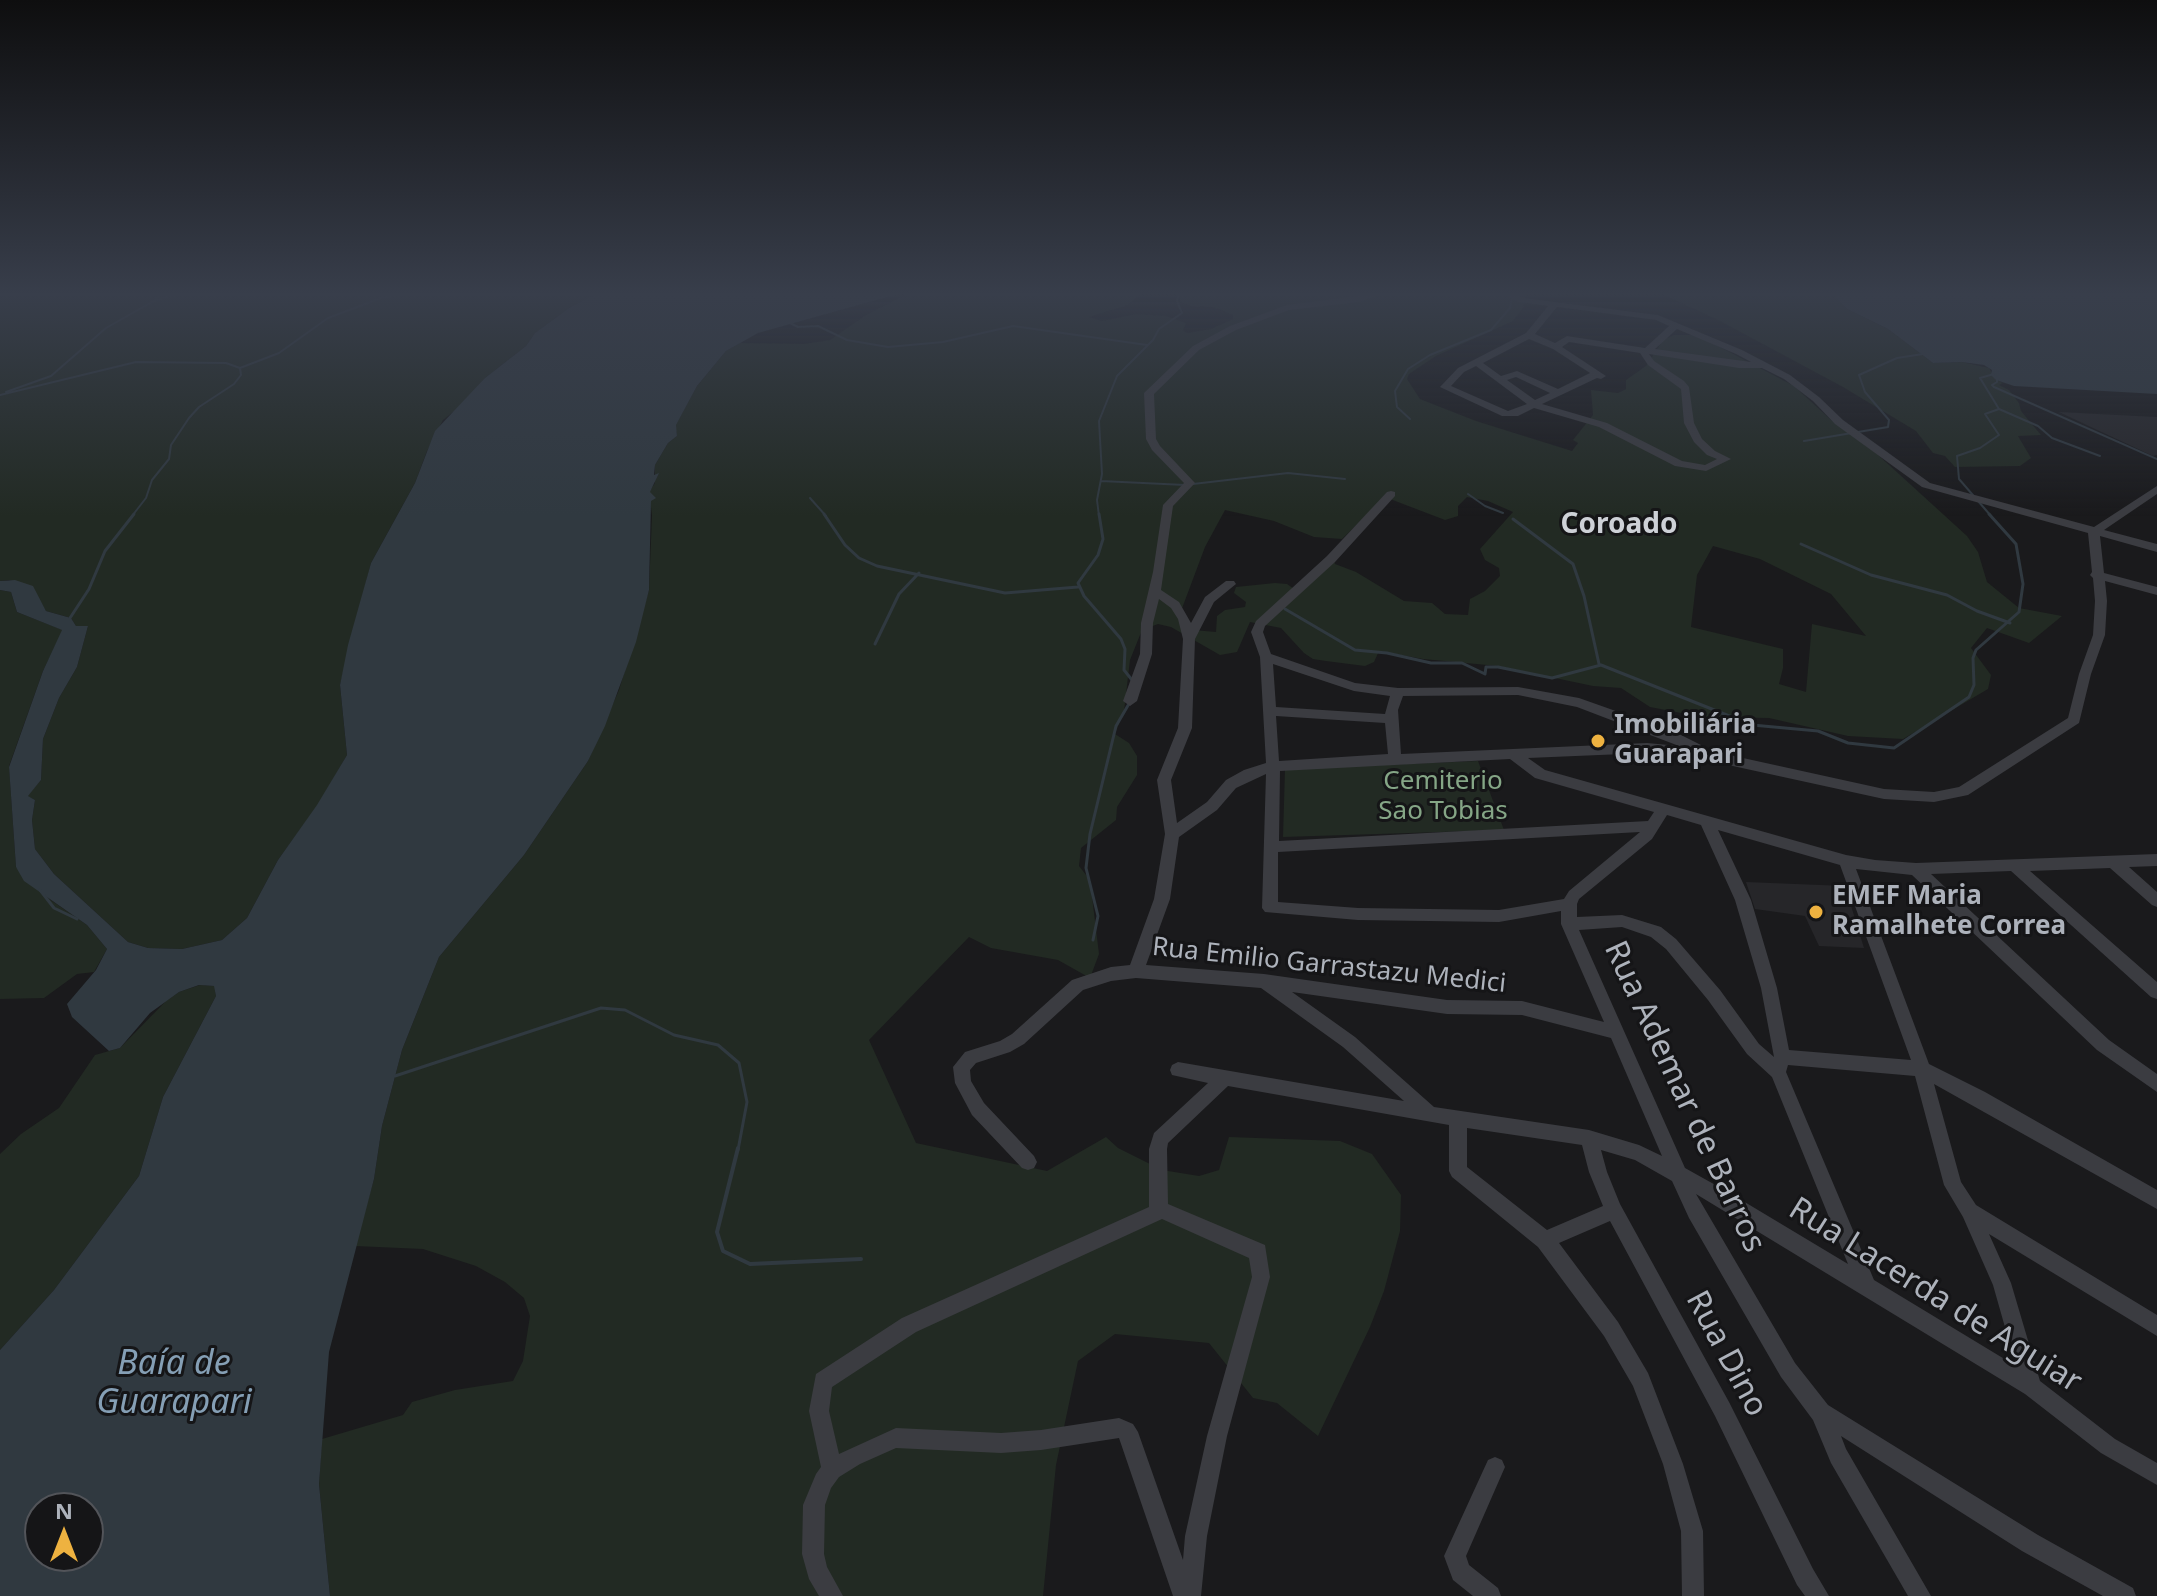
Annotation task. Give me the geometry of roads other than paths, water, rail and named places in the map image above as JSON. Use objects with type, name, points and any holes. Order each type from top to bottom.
[{"type":"street","points":[[1130,701],[1146,654],[1153,590],[1159,572],[1168,505],[1190,483],[1151,439],[1149,393],[1177,366]]},
{"type":"street","points":[[1468,366],[1445,387],[1496,410],[1514,414],[1536,406],[1556,392],[1601,376],[1586,366]]},
{"type":"street","points":[[1483,366],[1536,406],[1603,425],[1668,459],[1694,468],[1712,467],[1726,459],[1711,453],[1698,440],[1689,423],[1686,389],[1657,366]]},
{"type":"street","points":[[1768,366],[1806,391],[1839,422],[1926,485],[2157,548]]},
{"type":"street","points":[[1501,379],[1517,374],[1556,392]]},
{"type":"street","points":[[2094,532],[2157,489]]},
{"type":"street","points":[[1391,494],[1331,559],[1260,624],[1257,632],[1266,657],[1273,766],[1270,908],[1345,914],[1499,916],[1569,904],[1580,888],[1654,826],[1664,808]]},
{"type":"street","points":[[1172,834],[1212,806],[1231,784],[1249,774],[1273,766],[1395,759],[1647,748],[1714,756],[1884,794],[1934,797],[1963,791],[2074,720],[2085,674],[2099,635],[2101,601],[2094,532]]},
{"type":"street","points":[[2096,575],[2157,591]]},
{"type":"street","points":[[1189,639],[1209,600],[1230,584]]},
{"type":"street","points":[[1153,590],[1175,605],[1184,619],[1189,639]]},
{"type":"street","name":"Rua Emilio Garrastazu Medici","points":[[1189,639],[1185,728],[1164,780],[1172,834],[1162,899],[1136,971],[1264,981],[1447,1007],[1522,1008],[1616,1032]]},
{"type":"street","points":[[1266,657],[1327,681],[1398,692],[1518,691],[1579,703],[1670,735],[1714,756]]},
{"type":"street","points":[[1395,759],[1391,710],[1398,692]]},
{"type":"street","points":[[1268,711],[1391,719]]},
{"type":"street","points":[[1514,755],[1540,774],[1846,861],[1916,869],[2157,860]]},
{"type":"street","points":[[1707,822],[1743,900],[1769,988],[1780,1064],[1868,1289]]},
{"type":"street","points":[[1272,847],[1654,826]]},
{"type":"street","points":[[1846,861],[1922,1069],[1953,1185],[1969,1211],[2002,1283],[2032,1387]]},
{"type":"street","points":[[2114,862],[2157,901]]},
{"type":"street","points":[[2014,865],[2157,992]]},
{"type":"street","points":[[1916,869],[2103,1045],[2157,1084]]},
{"type":"street","name":"Rua Ademar de Barros","points":[[1569,904],[1569,924],[1695,1212],[1788,1370],[1821,1413],[1838,1456],[1920,1596]]},
{"type":"street","points":[[1569,924],[1622,921],[1656,932],[1671,944],[1714,995],[1753,1049],[1780,1064],[1922,1069],[1979,1098],[2157,1200]]},
{"type":"street","points":[[1028,1162],[978,1109],[963,1083],[961,1067],[971,1057],[1004,1047],[1018,1039],[1078,985],[1111,974],[1136,971]]},
{"type":"street","points":[[1264,981],[1349,1042],[1430,1114]]},
{"type":"street","name":"Rua Lacerda de Aguiar","points":[[1178,1070],[1589,1138],[1639,1153],[1676,1171],[2032,1387],[2108,1446],[2157,1475]]},
{"type":"street","points":[[1159,1209],[1160,1139],[1224,1079]]},
{"type":"street","points":[[1458,1118],[1458,1171],[1545,1240],[1611,1329],[1641,1380],[1673,1464],[1692,1531],[1693,1596]]},
{"type":"street","name":"Rua Dino","points":[[1589,1138],[1598,1172],[1614,1210],[1722,1409],[1805,1577],[1818,1596]]},
{"type":"street","points":[[832,1470],[819,1411],[821,1389],[827,1378],[909,1325],[1022,1271],[1140,1223],[1159,1209]]},
{"type":"street","points":[[1159,1209],[1258,1252],[1261,1277],[1217,1436],[1196,1536],[1190,1596]]},
{"type":"street","points":[[1545,1240],[1614,1210]]},
{"type":"street","points":[[1969,1211],[2157,1326]]},
{"type":"street","points":[[1821,1413],[2030,1543],[2125,1596]]},
{"type":"street","points":[[832,1596],[817,1571],[812,1548],[816,1497],[832,1470],[870,1448],[896,1438],[1001,1443],[1041,1440],[1104,1428],[1123,1429],[1131,1439],[1184,1596]]},
{"type":"street","points":[[1490,1596],[1461,1572],[1455,1556],[1495,1467]]},
{"type":"water","name":"Baía de Guarapari","points":[[500,366],[713,366],[697,386],[676,425],[677,436],[668,443],[655,465],[654,475],[659,473],[650,492],[656,498],[651,501],[649,590],[636,642],[605,726],[588,761],[524,855],[439,957],[402,1050],[382,1126],[374,1179],[329,1352],[319,1484],[330,1596],[0,1596],[0,1350],[54,1290],[139,1176],[163,1097],[216,996],[214,986],[199,985],[179,992],[150,1013],[120,1048],[109,1051],[72,1017],[67,1004],[96,970],[107,949],[87,925],[24,881],[16,867],[9,767],[43,671],[62,630],[17,612],[11,592],[0,590],[0,581],[15,580],[33,586],[46,611],[71,618],[76,626],[88,626],[77,667],[59,698],[43,739],[41,780],[28,796],[35,800],[32,820],[35,849],[54,874],[128,942],[148,948],[182,949],[222,940],[247,918],[278,860],[347,755],[340,685],[348,645],[371,563],[415,483],[435,431]]},
{"type":"water","points":[[1986,366],[2157,366],[2157,394],[2014,386],[1996,380],[1991,375],[1992,370]]},
{"type":"waterway","points":[[6,392],[51,376],[62,366]]},
{"type":"waterway","points":[[0,395],[118,366]]},
{"type":"waterway","points":[[236,366],[240,368]]},
{"type":"waterway","points":[[240,368],[244,366]]},
{"type":"waterway","points":[[1099,516],[1097,500],[1102,474],[1099,421],[1117,376],[1127,366]]},
{"type":"waterway","points":[[1410,419],[1397,407],[1395,391],[1412,366]]},
{"type":"waterway","points":[[1804,441],[1888,427],[1889,420],[1865,392],[1859,375],[1878,366]]},
{"type":"waterway","points":[[132,516],[146,498],[152,480],[169,459],[171,445],[189,418],[199,407],[234,384],[241,375],[240,368]]},
{"type":"waterway","points":[[1994,374],[1980,378],[1999,409]]},
{"type":"waterway","points":[[1997,377],[1997,382],[1992,385],[1994,387],[2157,459]]},
{"type":"waterway","points":[[1991,516],[1959,479],[1957,456],[1980,448],[1999,435],[1985,414],[1999,409]]},
{"type":"waterway","points":[[1999,409],[2038,426],[2052,438],[2100,456]]},
{"type":"waterway","points":[[1193,484],[1288,473],[1345,479]]},
{"type":"waterway","points":[[1101,481],[1185,485]]},
{"type":"waterway","points":[[1468,494],[1485,506],[1503,513]]},
{"type":"waterway","points":[[810,498],[826,516]]},
{"type":"waterway","points":[[70,618],[89,589],[105,551],[134,514]]},
{"type":"waterway","points":[[824,514],[845,545],[859,558],[877,566],[918,575]]},
{"type":"waterway","points":[[1099,514],[1103,539],[1098,555],[1078,583],[1084,596],[1121,639],[1125,649],[1124,670],[1132,680]]},
{"type":"waterway","points":[[1989,514],[2016,544],[2023,584],[2019,612],[2008,622]]},
{"type":"waterway","points":[[1513,519],[1573,564],[1584,596],[1599,664]]},
{"type":"waterway","points":[[1801,544],[1871,575],[1947,595],[2008,622]]},
{"type":"waterway","points":[[875,644],[899,594],[918,575]]},
{"type":"waterway","points":[[918,575],[1005,593],[1078,587]]},
{"type":"waterway","points":[[1285,609],[1355,650],[1387,653],[1431,663],[1462,663],[1485,674],[1486,667],[1498,667],[1552,678],[1601,665],[1752,725],[1818,731],[1848,743],[1894,748],[1969,697],[1974,685],[1973,658],[1976,650],[2008,622]]},
{"type":"waterway","points":[[1093,940],[1098,916],[1086,868],[1090,834],[1116,726],[1130,702]]},
{"type":"waterway","points":[[40,890],[54,908],[77,919]]},
{"type":"waterway","points":[[395,1076],[601,1008],[625,1010],[674,1035],[718,1045],[739,1063],[747,1102],[738,1150]]},
{"type":"waterway","points":[[738,1148],[717,1232],[723,1251],[750,1264],[861,1259]]},
{"type":"place","name":"Imobiliária Guarapari","points":[[1598,741]]},
{"type":"place","name":"EMEF Maria Ramalhete Correa","points":[[1816,912]]},
{"type":"district","name":"Coroado","points":[[1619,525]]},
{"type":"park label","name":"Cemiterio Sao Tobias","points":[[1443,797]]}]
